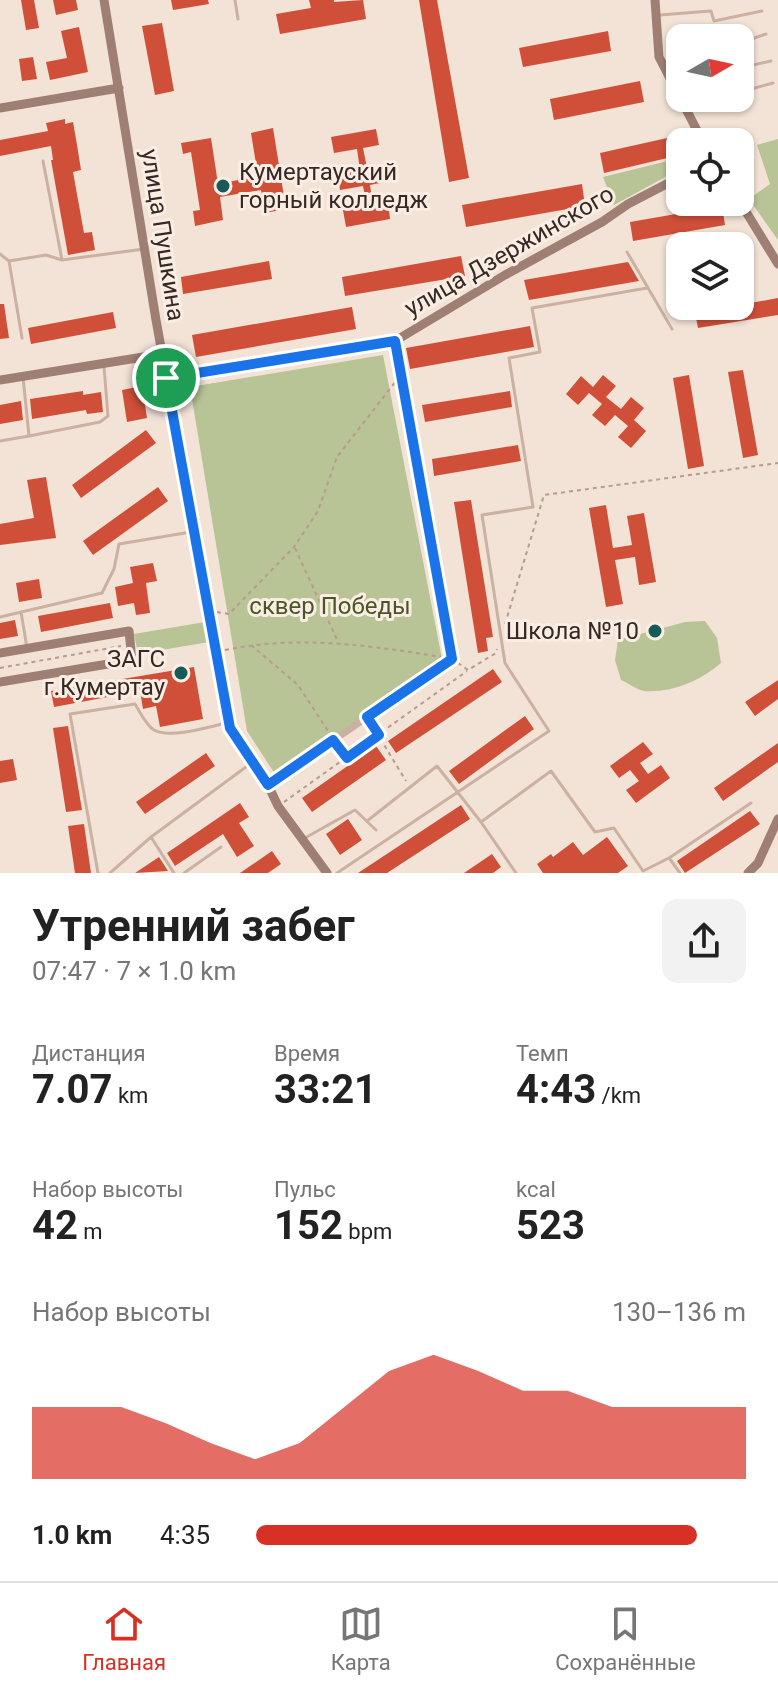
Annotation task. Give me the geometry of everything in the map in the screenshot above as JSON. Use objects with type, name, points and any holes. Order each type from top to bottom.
[{"type":"main road","name":"улица Пушкина","points":[[104,0],[166,378],[229,723],[278,806],[327,873]]},
{"type":"main road","points":[[655,0],[659,57],[665,67]]},
{"type":"main road","points":[[0,108],[119,88]]},
{"type":"main road","name":"улица Дзержинского","points":[[166,378],[395,341],[666,184]]},
{"type":"main road","points":[[749,216],[778,264]]},
{"type":"main road","points":[[0,380],[162,354]]},
{"type":"main road","points":[[0,653],[129,631],[132,660],[0,682]]},
{"type":"main road","points":[[748,873],[758,863],[778,819]]},
{"type":"street","points":[[268,785],[452,659],[395,341]]},
{"type":"lane","points":[[235,0],[238,19]]},
{"type":"lane","points":[[656,15],[711,11],[714,21],[762,11]]},
{"type":"lane","points":[[754,38],[766,34]]},
{"type":"lane","points":[[754,65],[771,61]]},
{"type":"lane","points":[[754,88],[773,83]]},
{"type":"lane","points":[[43,161],[62,260]]},
{"type":"lane","points":[[9,261],[46,255],[62,260],[146,248]]},
{"type":"lane","points":[[627,252],[672,329]]},
{"type":"lane","points":[[0,254],[9,261],[22,338]]},
{"type":"lane","points":[[337,873],[549,731],[505,663],[482,515],[533,507],[509,358],[540,352],[532,308],[647,288]]},
{"type":"lane","points":[[0,441],[100,422],[108,416],[103,362]]},
{"type":"lane","points":[[23,377],[29,436]]},
{"type":"lane","points":[[0,617],[102,593],[114,569],[119,544],[194,531]]},
{"type":"lane","points":[[21,612],[27,648]]},
{"type":"lane","points":[[98,873],[70,714],[135,704],[152,729],[162,733],[229,723]]},
{"type":"lane","points":[[110,873],[151,837],[253,762]]},
{"type":"lane","points":[[367,821],[437,766],[516,873]]},
{"type":"lane","points":[[481,822],[551,771],[595,832],[614,828],[643,871],[669,858],[751,803]]},
{"type":"lane","points":[[303,839],[355,810],[376,830]]},
{"type":"lane","points":[[151,837],[174,873]]},
{"type":"lane","points":[[184,873],[221,847]]},
{"type":"lane","points":[[669,858],[680,873]]},
{"type":"path","points":[[208,610],[229,614],[294,547],[318,511],[337,457],[401,374]]},
{"type":"path","points":[[505,624],[544,495],[778,463]]},
{"type":"path","points":[[294,547],[339,644]]},
{"type":"path","points":[[278,806],[496,653],[501,638]]},
{"type":"path","points":[[215,652],[251,645],[306,642],[376,646],[452,659],[468,670]]},
{"type":"path","points":[[0,668],[123,645]]},
{"type":"path","points":[[251,645],[298,685],[347,758]]},
{"type":"path","points":[[367,717],[410,787]]},
{"type":"green space","points":[[778,139],[778,240],[754,206],[754,195],[770,184],[757,145]]},
{"type":"green space","points":[[666,161],[666,177],[614,205],[603,177]]},
{"type":"green space","name":"сквер Победы","points":[[383,355],[443,664],[277,777],[247,731],[190,387]]},
{"type":"green space","points":[[705,621],[717,638],[721,663],[713,669],[695,680],[665,690],[644,691],[621,680],[615,660],[618,640],[685,622]]},
{"type":"green space","points":[[205,622],[209,642],[138,654],[134,634]]},
{"type":"building","points":[[21,0],[34,0],[39,28],[26,30]]},
{"type":"building","points":[[53,0],[76,0],[78,10],[56,15]]},
{"type":"building","points":[[171,0],[208,0],[209,4],[173,10]]},
{"type":"building","points":[[309,0],[363,0],[366,19],[280,34],[276,14],[311,8]]},
{"type":"building","points":[[419,0],[437,0],[469,178],[449,182]]},
{"type":"building","points":[[162,23],[174,91],[155,95],[142,26]]},
{"type":"building","points":[[79,27],[88,72],[50,80],[46,62],[67,58],[61,31]]},
{"type":"building","points":[[608,31],[611,51],[523,67],[519,48]]},
{"type":"building","points":[[33,57],[37,79],[22,81],[19,59]]},
{"type":"building","points":[[640,81],[644,102],[554,120],[550,99]]},
{"type":"building","points":[[65,119],[65,124],[73,122],[81,170],[73,172],[84,233],[92,232],[95,250],[68,255],[51,146],[0,156],[0,140],[48,131],[46,123]]},
{"type":"building","points":[[273,128],[286,209],[265,213],[261,190],[220,197],[223,220],[195,226],[193,211],[200,210],[191,152],[183,154],[181,143],[211,138],[218,184],[258,176],[251,133]]},
{"type":"building","points":[[376,129],[379,145],[363,148],[367,168],[382,166],[385,182],[370,185],[373,205],[388,203],[390,219],[346,227],[343,210],[367,206],[363,186],[340,190],[338,173],[360,170],[357,149],[334,153],[331,137]]},
{"type":"building","points":[[666,138],[666,158],[604,173],[600,153]]},
{"type":"building","points":[[582,184],[585,206],[466,227],[462,205]]},
{"type":"building","points":[[666,216],[724,216],[725,225],[666,232],[666,235],[633,241],[630,222]]},
{"type":"building","points":[[461,256],[465,276],[345,296],[342,277]]},
{"type":"building","points":[[269,261],[272,279],[183,294],[181,277]]},
{"type":"building","points":[[628,262],[639,281],[529,300],[524,280]]},
{"type":"building","points":[[778,298],[778,315],[754,319],[754,302]]},
{"type":"building","points":[[0,304],[4,304],[9,338],[0,339]]},
{"type":"building","points":[[352,307],[356,329],[196,357],[192,335]]},
{"type":"building","points":[[113,312],[116,328],[31,344],[28,328]]},
{"type":"building","points":[[696,320],[747,320],[698,328]]},
{"type":"building","points":[[530,326],[534,347],[410,369],[406,348]]},
{"type":"building","points":[[743,370],[758,455],[743,458],[728,372]]},
{"type":"building","points":[[603,375],[616,386],[606,397],[621,409],[631,397],[644,408],[634,420],[646,431],[631,448],[618,437],[628,426],[615,415],[605,426],[592,415],[602,404],[589,393],[578,405],[566,394],[581,376],[593,387]]},
{"type":"building","points":[[689,375],[704,466],[688,469],[673,378]]},
{"type":"building","points":[[142,386],[147,418],[127,422],[122,390]]},
{"type":"building","points":[[83,391],[83,395],[101,392],[103,412],[87,414],[86,410],[32,419],[30,399]]},
{"type":"building","points":[[510,391],[512,407],[425,422],[422,405]]},
{"type":"building","points":[[21,401],[23,420],[0,424],[0,405]]},
{"type":"building","points":[[146,430],[156,443],[81,498],[72,485]]},
{"type":"building","points":[[518,445],[521,461],[434,476],[432,459]]},
{"type":"building","points":[[46,477],[56,538],[0,545],[0,524],[34,518],[27,480]]},
{"type":"building","points":[[158,487],[168,501],[93,555],[83,541]]},
{"type":"building","points":[[471,500],[493,637],[486,638],[488,651],[478,653],[454,502]]},
{"type":"building","points":[[606,505],[613,548],[632,545],[627,516],[644,513],[656,582],[639,585],[635,557],[615,560],[623,604],[606,607],[589,508]]},
{"type":"building","points":[[153,563],[157,581],[146,583],[150,613],[136,615],[134,603],[118,606],[115,587],[133,583],[130,567]]},
{"type":"building","points":[[39,579],[42,598],[19,602],[16,583]]},
{"type":"building","points":[[110,603],[113,618],[41,632],[38,616]]},
{"type":"building","points":[[15,620],[18,636],[0,639],[0,623]]},
{"type":"building","points":[[194,667],[203,719],[160,727],[156,706],[143,709],[140,691],[54,707],[51,691]]},
{"type":"building","points":[[493,669],[502,682],[396,753],[388,741]]},
{"type":"building","points":[[778,680],[778,699],[755,716],[745,702]]},
{"type":"building","points":[[525,716],[534,729],[459,784],[449,771]]},
{"type":"building","points":[[68,726],[82,810],[66,812],[53,728]]},
{"type":"building","points":[[643,742],[653,754],[640,763],[648,774],[661,765],[670,778],[636,803],[626,790],[639,781],[630,770],[619,778],[610,766]]},
{"type":"building","points":[[778,743],[778,762],[723,801],[714,788]]},
{"type":"building","points":[[376,746],[386,760],[312,812],[302,798]]},
{"type":"building","points":[[206,753],[215,766],[145,814],[136,802]]},
{"type":"building","points":[[13,759],[17,780],[0,783],[0,761]]},
{"type":"building","points":[[240,803],[249,817],[239,823],[254,846],[237,857],[223,834],[175,866],[167,853]]},
{"type":"building","points":[[461,805],[470,819],[387,873],[358,873]]},
{"type":"building","points":[[750,811],[760,824],[685,873],[677,861]]},
{"type":"building","points":[[348,819],[362,840],[340,855],[326,834]]},
{"type":"building","points":[[84,824],[91,873],[75,873],[68,826]]},
{"type":"building","points":[[607,837],[628,866],[618,873],[543,873],[537,864],[573,842],[583,855]]},
{"type":"building","points":[[272,851],[281,864],[268,873],[240,873]]},
{"type":"building","points":[[492,854],[501,867],[493,873],[464,873]]},
{"type":"building","points":[[159,857],[168,871],[135,873]]},
{"type":"place","name":"Кумертауский горный колледж","points":[[223,186]]},
{"type":"place","name":"Школа №10","points":[[655,631]]},
{"type":"place","name":"ЗАГС г.Кумертау","points":[[181,673]]},
{"type":"route","points":[[395,341],[452,659],[367,717],[379,735],[347,758],[333,740],[268,785],[230,728],[166,378],[395,341]]}]
